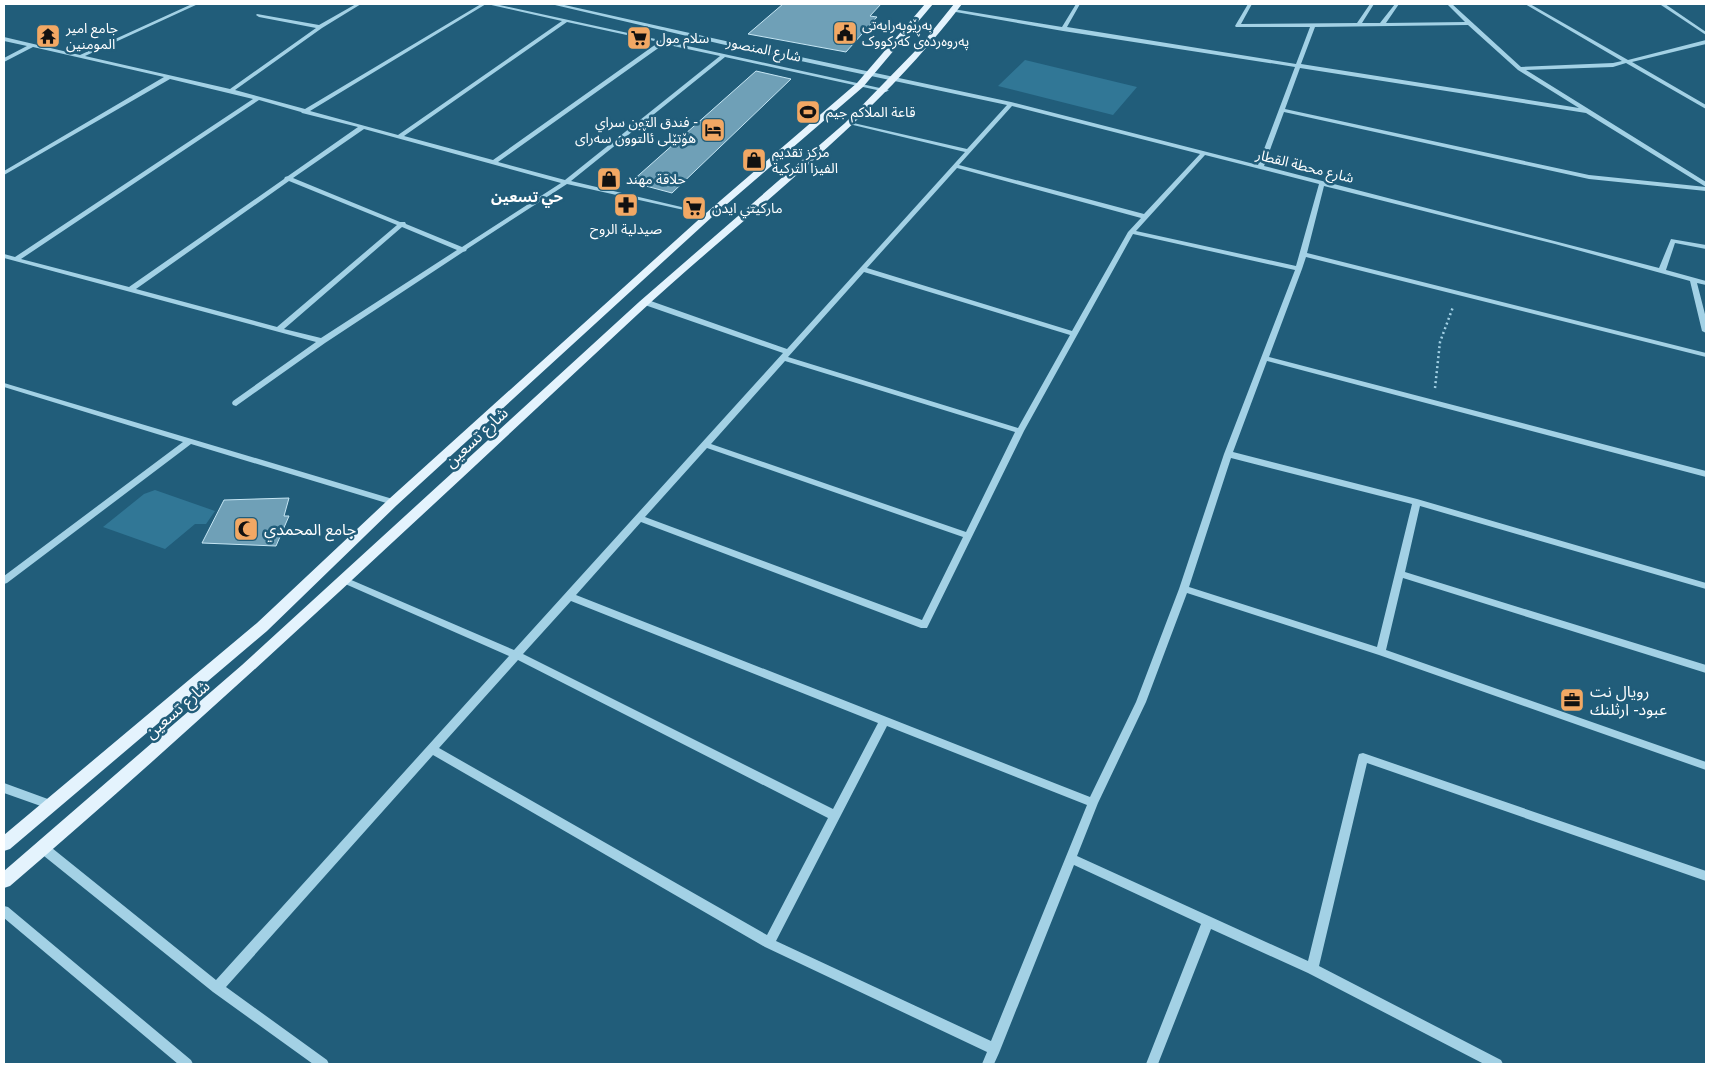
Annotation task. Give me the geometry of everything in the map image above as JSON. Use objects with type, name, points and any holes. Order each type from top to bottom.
[{"type":"main road","name":"شارع تسعين","points":[[4,844],[262,627],[393,502],[709,215],[860,85],[929,4]]},
{"type":"main road","name":"شارع تسعين","points":[[4,881],[346,581],[645,302],[851,123],[897,79],[956,7]]},
{"type":"street","points":[[81,56],[196,4]]},
{"type":"street","points":[[231,91],[320,28],[359,4]]},
{"type":"street","points":[[304,112],[484,4]]},
{"type":"street","name":"شارع المنصور","points":[[489,4],[886,90]]},
{"type":"street","name":"شارع المنصور","points":[[555,4],[721,42],[897,79]]},
{"type":"street","points":[[1063,29],[1078,4]]},
{"type":"street","points":[[1250,4],[1238,26],[1471,23]]},
{"type":"street","points":[[1359,24],[1372,4]]},
{"type":"street","points":[[1382,24],[1397,4]]},
{"type":"street","points":[[1449,4],[1520,69],[1706,185]]},
{"type":"street","points":[[1527,4],[1706,107]]},
{"type":"street","points":[[1648,4],[1663,4],[1706,34]]},
{"type":"street","points":[[956,7],[1063,29],[1298,68],[1585,111]]},
{"type":"street","points":[[259,15],[320,28]]},
{"type":"street","points":[[400,136],[567,20]]},
{"type":"street","points":[[1260,168],[1313,25]]},
{"type":"street","points":[[1695,26],[1706,25]]},
{"type":"street","points":[[4,39],[231,91],[566,182],[709,215]]},
{"type":"street","points":[[494,162],[663,42]]},
{"type":"street","points":[[1520,69],[1613,65],[1706,42]]},
{"type":"street","points":[[4,60],[33,45]]},
{"type":"street","points":[[236,403],[322,341],[566,182],[724,55]]},
{"type":"street","points":[[4,173],[170,76]]},
{"type":"street","name":"شارع محطة القطار","points":[[897,79],[1011,104],[1706,283]]},
{"type":"street","points":[[16,259],[258,99]]},
{"type":"street","points":[[217,988],[1011,104]]},
{"type":"street","points":[[1282,110],[1589,178],[1706,189]]},
{"type":"street","points":[[851,123],[968,152]]},
{"type":"street","points":[[131,289],[364,126]]},
{"type":"street","points":[[638,518],[924,625],[1020,431],[1131,232],[1204,153]]},
{"type":"street","points":[[955,166],[1146,217]]},
{"type":"street","points":[[288,178],[403,223],[464,250]]},
{"type":"street","points":[[988,1064],[1094,803],[1142,702],[1184,589],[1228,454],[1299,269],[1322,183]]},
{"type":"street","points":[[279,329],[403,223]]},
{"type":"street","points":[[1131,232],[1299,269]]},
{"type":"street","points":[[1662,271],[1673,240],[1706,247]]},
{"type":"street","points":[[1303,254],[1706,355]]},
{"type":"street","points":[[4,256],[322,341]]},
{"type":"street","points":[[862,269],[1075,334]]},
{"type":"street","points":[[1693,280],[1706,331]]},
{"type":"street","points":[[645,302],[786,355],[1020,431]]},
{"type":"street","points":[[1265,358],[1432,400],[1706,474]]},
{"type":"street","points":[[4,385],[393,502]]},
{"type":"street","points":[[4,581],[189,440]]},
{"type":"street","points":[[705,444],[969,536]]},
{"type":"street","points":[[1228,454],[1417,502],[1706,586]]},
{"type":"street","points":[[1381,652],[1417,502]]},
{"type":"street","points":[[1400,574],[1706,669]]},
{"type":"street","points":[[346,581],[516,655],[835,816]]},
{"type":"street","points":[[1184,589],[1381,652],[1706,766]]},
{"type":"street","points":[[569,596],[1094,803]]},
{"type":"street","points":[[769,943],[884,721]]},
{"type":"street","points":[[431,749],[769,943],[995,1049]]},
{"type":"street","points":[[1312,969],[1363,757],[1706,876]]},
{"type":"street","points":[[4,788],[52,805]]},
{"type":"street","points":[[43,848],[217,988],[323,1064]]},
{"type":"street","points":[[1072,859],[1312,969],[1498,1064]]},
{"type":"street","points":[[4,911],[187,1064]]},
{"type":"street","points":[[1152,1064],[1208,922]]},
{"type":"path","points":[[1432,400],[1438,370],[1440,342],[1458,293]]},
{"type":"shaded area","points":[[1025,60],[1137,87],[1113,115],[998,86]]},
{"type":"shaded area","points":[[155,490],[215,511],[206,524],[195,524],[165,549],[103,527],[144,494]]},
{"type":"building","points":[[783,4],[881,4],[870,16],[877,17],[846,52],[748,34]]},
{"type":"building","name":"فندق التون سراي - هۆتێلی ئاڵتوون سەرای","points":[[756,71],[791,79],[672,193],[631,182]]},
{"type":"building","name":"جامع المحمدي","points":[[289,498],[284,516],[289,516],[276,546],[202,543],[224,500]]},
{"type":"place","name":"بەڕێوبەرایەتی پەروەردەی کەرکووک","points":[[845,33]]},
{"type":"place","name":"جامع امير المومنين","points":[[48,36]]},
{"type":"place","name":"سلام مول","points":[[639,38]]},
{"type":"place","name":"قاعة الملاكم جيم","points":[[808,112]]},
{"type":"place","name":"فندق التون سراي - هۆتێلی ئاڵتوون سەرای","points":[[713,130]]},
{"type":"place","name":"مركز تقديم الفيزا التركية","points":[[754,160]]},
{"type":"place","name":"حلاقة مهند","points":[[609,179]]},
{"type":"place","name":"صيدلية الروح","points":[[626,205]]},
{"type":"place","name":"ماركيتي ايدن","points":[[694,208]]},
{"type":"place","name":"جامع المحمدي","points":[[246,529]]},
{"type":"place","name":"رويال نت عبود - ارثلنك","points":[[1572,700]]},
{"type":"district","name":"حي تسعين","points":[[527,197]]}]
